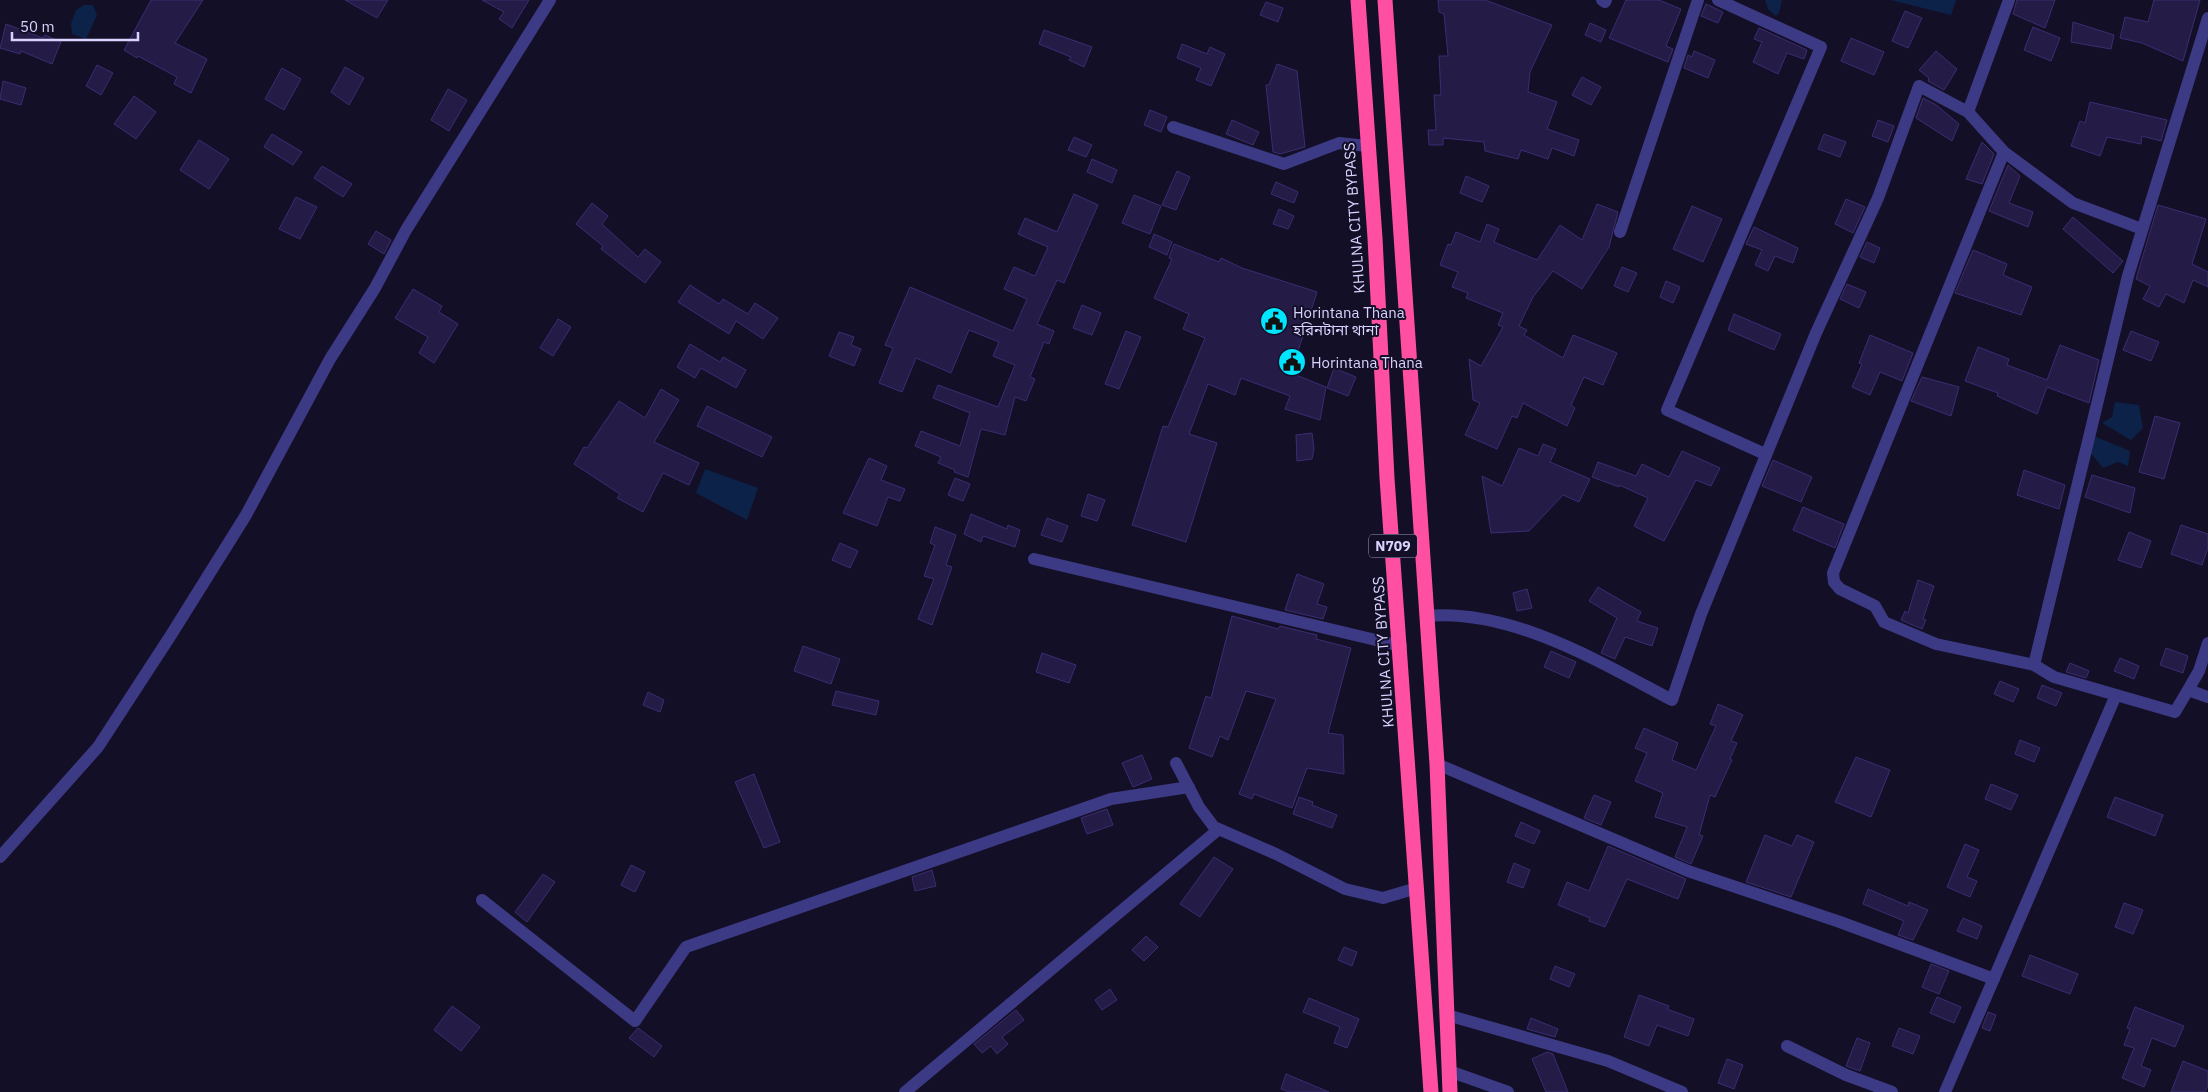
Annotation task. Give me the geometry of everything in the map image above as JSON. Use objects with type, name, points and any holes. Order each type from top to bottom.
[{"type":"highway","name":"KHULNA CITY BYPASS","points":[[1358,0],[1375,238],[1387,478],[1401,646],[1431,1092]]},
{"type":"highway","name":"N709","points":[[1385,0],[1437,764],[1450,1092]]},
{"type":"street","points":[[0,857],[98,747],[171,635],[246,515],[330,359],[375,288],[406,230],[550,0]]},
{"type":"street","points":[[1620,232],[1698,0]]},
{"type":"street","points":[[1718,0],[1821,47],[1668,410],[1765,454]]},
{"type":"street","points":[[1968,112],[2009,0]]},
{"type":"street","points":[[2034,665],[2128,276],[2208,18]]},
{"type":"street","points":[[1426,616],[1452,614],[1512,625],[1592,658],[1672,700],[1701,614],[1765,454],[1816,334],[1878,198],[1919,86],[1968,112],[2004,152],[2073,203],[2142,229]]},
{"type":"street","points":[[1173,127],[1284,164],[1340,143],[1367,146]]},
{"type":"street","points":[[2004,152],[1833,573],[1834,582],[1840,589],[1874,606],[1884,622],[1936,644],[2034,665],[2054,678],[2175,712],[2199,671],[2208,643]]},
{"type":"street","points":[[1034,559],[1401,646]]},
{"type":"street","points":[[2188,690],[2208,697]]},
{"type":"street","points":[[1945,1092],[2116,696]]},
{"type":"street","points":[[1176,763],[1199,807],[1214,827],[1345,889],[1383,898],[1418,888]]},
{"type":"street","points":[[1437,764],[1688,871],[1994,979]]},
{"type":"street","points":[[482,900],[636,1021],[686,947],[1111,799],[1189,787]]},
{"type":"street","points":[[905,1092],[1218,829]]},
{"type":"street","points":[[1447,1014],[1608,1061],[1682,1092]]},
{"type":"street","points":[[1787,1046],[1846,1075],[1892,1092]]},
{"type":"street","points":[[1449,1072],[1508,1092]]},
{"type":"water","points":[[1765,0],[1782,0],[1779,13],[1776,16],[1768,9]]},
{"type":"water","points":[[1890,0],[1956,0],[1951,15]]},
{"type":"water","points":[[84,5],[93,5],[97,15],[86,39],[72,34],[71,24],[76,10]]},
{"type":"water","points":[[2115,402],[2139,405],[2143,428],[2131,440],[2102,423],[2112,417]]},
{"type":"water","points":[[2094,436],[2130,451],[2128,466],[2118,462],[2103,468],[2089,451]]},
{"type":"water","points":[[705,469],[758,488],[747,520],[696,493]]},
{"type":"building","points":[[151,0],[203,0],[175,43],[207,59],[191,93],[174,84],[177,77],[124,50]]},
{"type":"building","points":[[345,0],[388,0],[377,18]]},
{"type":"building","points":[[482,0],[529,0],[512,28],[499,19],[504,12]]},
{"type":"building","points":[[1438,0],[1485,0],[1552,25],[1530,72],[1528,92],[1557,102],[1547,129],[1579,140],[1574,156],[1552,148],[1548,159],[1521,150],[1518,159],[1485,151],[1484,142],[1443,138],[1443,145],[1429,145],[1428,130],[1436,130],[1434,95],[1441,95],[1439,56],[1448,56],[1444,14],[1439,12]]},
{"type":"building","points":[[1626,0],[1659,0],[1681,9],[1666,46],[1673,49],[1668,62],[1609,38]]},
{"type":"building","points":[[2017,0],[2055,0],[2045,28],[2013,14]]},
{"type":"building","points":[[2154,0],[2200,0],[2183,61],[2142,43],[2120,38],[2125,17],[2148,22]]},
{"type":"building","points":[[1266,2],[1283,8],[1278,22],[1260,15]]},
{"type":"building","points":[[1706,4],[1723,12],[1718,23],[1701,16]]},
{"type":"building","points":[[1905,11],[1922,18],[1908,48],[1892,41]]},
{"type":"building","points":[[2073,22],[2114,35],[2111,49],[2071,42]]},
{"type":"building","points":[[1590,23],[1606,30],[1601,42],[1585,35]]},
{"type":"building","points":[[6,24],[43,38],[45,35],[61,42],[52,64],[21,51],[20,54],[0,48]]},
{"type":"building","points":[[2033,27],[2060,38],[2051,61],[2024,50]]},
{"type":"building","points":[[1759,28],[1807,50],[1804,59],[1787,53],[1778,74],[1753,62],[1762,42],[1754,39]]},
{"type":"building","points":[[1044,30],[1092,47],[1084,67],[1069,60],[1071,57],[1039,44]]},
{"type":"building","points":[[1851,38],[1884,52],[1874,75],[1841,61]]},
{"type":"building","points":[[1182,44],[1207,54],[1210,47],[1225,54],[1211,86],[1196,80],[1201,68],[1177,58]]},
{"type":"building","points":[[1694,51],[1715,60],[1708,78],[1684,68],[1688,55],[1692,57]]},
{"type":"building","points":[[1936,51],[1957,69],[1944,90],[1928,81],[1929,78],[1919,70]]},
{"type":"building","points":[[1277,64],[1297,71],[1305,147],[1280,154],[1273,152],[1266,85],[1269,85]]},
{"type":"building","points":[[97,65],[113,73],[101,95],[86,86]]},
{"type":"building","points":[[345,67],[364,78],[349,105],[331,92]]},
{"type":"building","points":[[282,68],[301,79],[284,110],[265,99]]},
{"type":"building","points":[[1582,77],[1601,87],[1591,105],[1572,95]]},
{"type":"building","points":[[3,81],[26,88],[21,105],[0,99]]},
{"type":"building","points":[[448,89],[467,100],[449,131],[431,120]]},
{"type":"building","points":[[134,96],[156,112],[136,139],[114,124]]},
{"type":"building","points":[[1923,98],[1935,104],[1959,124],[1952,141],[1916,118]]},
{"type":"building","points":[[2090,102],[2167,120],[2161,141],[2142,136],[2141,144],[2107,137],[2100,156],[2071,146],[2080,121],[2085,123]]},
{"type":"building","points":[[1150,110],[1167,117],[1161,132],[1144,125]]},
{"type":"building","points":[[1232,120],[1259,132],[1253,145],[1226,134]]},
{"type":"building","points":[[1878,120],[1894,126],[1888,142],[1872,136]]},
{"type":"building","points":[[272,134],[302,152],[293,165],[264,147]]},
{"type":"building","points":[[1824,134],[1846,142],[1840,157],[1818,149]]},
{"type":"building","points":[[1074,137],[1092,145],[1086,157],[1068,150]]},
{"type":"building","points":[[199,140],[229,159],[209,189],[180,170]]},
{"type":"building","points":[[1982,142],[1994,154],[1982,184],[1966,179]]},
{"type":"building","points":[[1092,159],[1117,170],[1112,183],[1087,172]]},
{"type":"building","points":[[2008,165],[2020,176],[2009,203],[2033,212],[2028,227],[1989,211]]},
{"type":"building","points":[[322,166],[352,184],[343,197],[314,178]]},
{"type":"building","points":[[1177,171],[1190,177],[1176,210],[1162,205]]},
{"type":"building","points":[[1466,176],[1489,186],[1482,202],[1460,193]]},
{"type":"building","points":[[1276,182],[1298,192],[1294,203],[1271,194]]},
{"type":"building","points":[[1074,194],[1098,205],[1064,283],[1057,280],[1037,324],[1054,331],[1049,344],[1044,342],[1030,377],[1035,379],[1026,401],[1015,397],[1005,435],[981,429],[968,477],[954,472],[955,470],[938,463],[941,457],[915,446],[921,431],[960,446],[970,413],[933,398],[938,385],[998,407],[1015,365],[993,356],[999,342],[969,330],[951,373],[916,358],[902,392],[879,383],[893,348],[885,345],[910,287],[1013,331],[1027,299],[1004,289],[1014,267],[1035,276],[1048,247],[1018,234],[1025,218],[1057,232]]},
{"type":"building","points":[[1134,195],[1161,206],[1150,234],[1122,223]]},
{"type":"building","points":[[296,197],[317,207],[300,239],[279,229]]},
{"type":"building","points":[[1846,199],[1865,207],[1853,233],[1835,224]]},
{"type":"building","points":[[592,203],[608,216],[602,224],[638,257],[645,249],[661,262],[645,283],[601,249],[603,246],[576,224]]},
{"type":"building","points":[[1597,204],[1618,212],[1609,247],[1582,289],[1553,271],[1533,297],[1519,326],[1527,330],[1524,335],[1563,358],[1573,335],[1617,353],[1603,385],[1584,377],[1571,405],[1575,408],[1567,426],[1523,403],[1517,418],[1512,416],[1497,449],[1465,435],[1480,403],[1473,400],[1469,359],[1481,366],[1503,327],[1498,325],[1503,313],[1466,298],[1468,293],[1452,287],[1458,272],[1440,265],[1448,244],[1451,245],[1456,232],[1480,242],[1487,224],[1499,229],[1494,242],[1537,260],[1560,225],[1582,240]]},
{"type":"building","points":[[2158,205],[2206,219],[2192,264],[2208,272],[2208,287],[2193,280],[2184,303],[2166,294],[2159,307],[2143,299],[2150,286],[2136,279]]},
{"type":"building","points":[[1692,206],[1722,219],[1703,262],[1673,249]]},
{"type":"building","points":[[1279,209],[1294,216],[1288,229],[1273,224]]},
{"type":"building","points":[[2073,217],[2123,261],[2113,273],[2063,229]]},
{"type":"building","points":[[1754,227],[1798,248],[1793,263],[1775,256],[1768,271],[1755,265],[1762,250],[1746,244]]},
{"type":"building","points":[[376,231],[391,240],[384,254],[368,244]]},
{"type":"building","points":[[1154,234],[1172,242],[1167,255],[1149,247]]},
{"type":"building","points":[[1867,242],[1880,248],[1874,263],[1860,257]]},
{"type":"building","points":[[1174,244],[1219,262],[1221,258],[1242,268],[1317,292],[1291,373],[1326,387],[1320,420],[1285,409],[1290,396],[1241,378],[1235,395],[1208,384],[1189,434],[1217,443],[1186,542],[1132,525],[1163,426],[1168,427],[1205,338],[1183,329],[1189,314],[1154,298],[1172,259],[1169,258]]},
{"type":"building","points":[[1973,250],[2007,264],[2003,275],[2032,287],[2021,315],[1955,293]]},
{"type":"building","points":[[1622,267],[1637,273],[1628,292],[1614,286]]},
{"type":"building","points":[[1666,281],[1680,287],[1673,303],[1660,297]]},
{"type":"building","points":[[1847,284],[1866,292],[1859,308],[1840,299]]},
{"type":"building","points":[[690,285],[719,304],[723,299],[748,314],[755,303],[778,318],[763,339],[736,321],[729,334],[678,302]]},
{"type":"building","points":[[413,289],[442,306],[439,312],[458,324],[434,363],[419,353],[428,337],[395,318]]},
{"type":"building","points":[[1082,305],[1101,313],[1092,335],[1073,328]]},
{"type":"building","points":[[1734,314],[1781,334],[1774,350],[1728,330]]},
{"type":"building","points":[[558,319],[571,327],[553,356],[540,348]]},
{"type":"building","points":[[1126,331],[1141,337],[1119,389],[1105,384]]},
{"type":"building","points":[[2131,331],[2159,342],[2151,361],[2123,350]]},
{"type":"building","points":[[839,332],[854,337],[851,345],[861,349],[854,366],[829,356]]},
{"type":"building","points":[[1870,335],[1913,353],[1902,381],[1880,372],[1870,395],[1852,387],[1862,364],[1859,363]]},
{"type":"building","points":[[690,344],[720,362],[723,357],[746,370],[736,388],[701,368],[695,378],[677,367]]},
{"type":"building","points":[[2060,345],[2099,360],[2089,403],[2047,387],[2037,414],[1997,396],[1998,393],[1965,381],[1978,347],[2009,359],[2007,365],[2047,380]]},
{"type":"building","points":[[1334,368],[1356,377],[1348,396],[1327,388]]},
{"type":"building","points":[[1922,377],[1959,387],[1951,416],[1911,401]]},
{"type":"building","points":[[661,389],[679,400],[654,442],[699,463],[689,485],[663,473],[643,512],[617,498],[620,494],[574,464],[584,447],[587,448],[619,401],[645,418]]},
{"type":"building","points":[[707,406],[772,437],[762,457],[697,426]]},
{"type":"building","points":[[2155,416],[2180,423],[2164,479],[2139,472]]},
{"type":"building","points":[[1312,433],[1314,449],[1312,459],[1297,461],[1296,435]]},
{"type":"building","points":[[1543,444],[1556,449],[1550,462],[1590,479],[1579,502],[1563,495],[1529,531],[1491,533],[1482,476],[1502,486],[1519,448],[1538,456]]},
{"type":"building","points":[[1682,451],[1720,468],[1711,486],[1696,480],[1664,541],[1634,526],[1648,498],[1619,485],[1619,487],[1592,477],[1598,462],[1636,476],[1642,464],[1669,477]]},
{"type":"building","points":[[869,458],[887,466],[881,480],[905,489],[900,501],[888,497],[877,526],[843,513]]},
{"type":"building","points":[[1773,460],[1812,477],[1801,502],[1762,486]]},
{"type":"building","points":[[2024,470],[2065,485],[2059,509],[2017,495]]},
{"type":"building","points":[[2092,475],[2135,488],[2130,513],[2085,497]]},
{"type":"building","points":[[955,478],[970,484],[963,501],[948,495]]},
{"type":"building","points":[[1088,494],[1105,500],[1097,521],[1081,516]]},
{"type":"building","points":[[1803,507],[1844,524],[1835,548],[1793,530]]},
{"type":"building","points":[[971,514],[1007,529],[1008,525],[1020,530],[1015,547],[983,536],[981,542],[964,534]]},
{"type":"building","points":[[1047,518],[1068,526],[1062,542],[1041,535]]},
{"type":"building","points":[[2181,525],[2208,534],[2208,548],[2202,565],[2171,554]]},
{"type":"building","points":[[935,527],[956,535],[946,565],[952,567],[932,625],[918,619],[934,579],[924,576],[935,545],[930,543]]},
{"type":"building","points":[[2129,532],[2151,541],[2141,568],[2118,560]]},
{"type":"building","points":[[840,543],[858,551],[850,568],[832,560]]},
{"type":"building","points":[[1297,574],[1324,584],[1317,604],[1327,607],[1323,619],[1285,610]]},
{"type":"building","points":[[1918,580],[1934,586],[1923,619],[1926,620],[1922,629],[1901,620],[1905,611],[1908,613]]},
{"type":"building","points":[[1598,587],[1641,612],[1637,621],[1658,628],[1652,646],[1625,637],[1615,659],[1601,653],[1617,618],[1589,601]]},
{"type":"building","points":[[1527,589],[1532,608],[1517,611],[1513,593]]},
{"type":"building","points":[[1232,616],[1278,629],[1280,626],[1317,635],[1316,639],[1351,648],[1328,733],[1343,735],[1344,774],[1307,768],[1292,808],[1254,794],[1252,799],[1239,794],[1276,699],[1246,691],[1228,740],[1220,736],[1212,757],[1189,748],[1206,696],[1211,698]]},
{"type":"building","points":[[803,646],[840,659],[831,684],[794,671]]},
{"type":"building","points":[[2166,648],[2188,656],[2183,673],[2160,665]]},
{"type":"building","points":[[1551,651],[1576,662],[1569,678],[1544,667]]},
{"type":"building","points":[[1042,653],[1076,665],[1069,683],[1036,672]]},
{"type":"building","points":[[2120,658],[2139,666],[2134,679],[2114,671]]},
{"type":"building","points":[[2070,663],[2089,671],[2086,678],[2066,672]]},
{"type":"building","points":[[2000,681],[2019,689],[2013,702],[1994,694]]},
{"type":"building","points":[[2042,685],[2062,693],[2056,706],[2037,698]]},
{"type":"building","points":[[836,691],[879,701],[876,715],[832,705]]},
{"type":"building","points":[[648,692],[664,700],[660,712],[643,705]]},
{"type":"building","points":[[1718,704],[1743,715],[1731,741],[1737,743],[1730,759],[1732,760],[1715,797],[1710,795],[1699,835],[1703,836],[1691,864],[1675,857],[1687,827],[1655,817],[1663,793],[1635,781],[1647,753],[1635,748],[1644,728],[1678,743],[1672,760],[1696,770],[1716,726],[1710,724]]},
{"type":"building","points":[[2020,740],[2040,748],[2034,762],[2015,754]]},
{"type":"building","points":[[1142,755],[1152,779],[1133,787],[1122,763]]},
{"type":"building","points":[[1856,757],[1890,770],[1871,817],[1835,802]]},
{"type":"building","points":[[754,774],[780,842],[764,848],[735,782]]},
{"type":"building","points":[[1991,784],[2018,795],[2011,810],[1985,799]]},
{"type":"building","points":[[1594,795],[1611,802],[1601,825],[1584,818]]},
{"type":"building","points":[[1299,797],[1313,802],[1312,805],[1337,815],[1332,828],[1293,814]]},
{"type":"building","points":[[2115,797],[2163,815],[2155,836],[2107,817]]},
{"type":"building","points":[[1107,809],[1113,825],[1087,834],[1081,818]]},
{"type":"building","points":[[1521,822],[1540,831],[1534,844],[1515,836]]},
{"type":"building","points":[[1765,835],[1792,846],[1797,835],[1814,842],[1791,897],[1746,882]]},
{"type":"building","points":[[1965,844],[1979,850],[1967,877],[1977,881],[1970,897],[1947,887]]},
{"type":"building","points":[[1608,846],[1686,879],[1678,899],[1627,879],[1605,927],[1589,921],[1590,918],[1558,905],[1567,882],[1589,891]]},
{"type":"building","points":[[1214,857],[1233,869],[1200,917],[1180,904]]},
{"type":"building","points":[[1514,863],[1530,870],[1523,888],[1507,882]]},
{"type":"building","points":[[631,865],[645,872],[635,892],[621,885]]},
{"type":"building","points":[[932,870],[936,886],[915,891],[912,877]]},
{"type":"building","points":[[543,874],[555,882],[527,922],[515,912]]},
{"type":"building","points":[[1868,889],[1908,906],[1909,902],[1928,910],[1913,940],[1898,935],[1904,921],[1863,904]]},
{"type":"building","points":[[2124,903],[2143,910],[2133,934],[2115,927]]},
{"type":"building","points":[[1963,918],[1982,926],[1977,939],[1957,931]]},
{"type":"building","points":[[1146,936],[1158,947],[1144,961],[1132,950]]},
{"type":"building","points":[[1344,947],[1357,952],[1352,966],[1338,960]]},
{"type":"building","points":[[2030,955],[2078,974],[2070,994],[2022,976]]},
{"type":"building","points":[[1931,964],[1949,971],[1939,994],[1922,987]]},
{"type":"building","points":[[1555,966],[1575,974],[1569,987],[1550,979]]},
{"type":"building","points":[[1110,989],[1117,1000],[1102,1010],[1095,1000]]},
{"type":"building","points":[[1639,995],[1669,1006],[1667,1009],[1694,1019],[1688,1036],[1657,1025],[1649,1046],[1624,1037]]},
{"type":"building","points":[[1937,997],[1961,1007],[1954,1023],[1930,1013]]},
{"type":"building","points":[[1309,998],[1359,1019],[1347,1048],[1334,1043],[1340,1027],[1303,1012]]},
{"type":"building","points":[[452,1006],[480,1027],[461,1051],[434,1030]]},
{"type":"building","points":[[2135,1007],[2184,1026],[2175,1047],[2152,1038],[2141,1066],[2151,1070],[2144,1087],[2122,1078],[2134,1048],[2124,1045],[2130,1029],[2127,1028]]},
{"type":"building","points":[[1016,1010],[1024,1020],[1002,1037],[1008,1044],[997,1054],[991,1046],[982,1053],[974,1044]]},
{"type":"building","points":[[1988,1012],[1996,1015],[1990,1031],[1982,1028]]},
{"type":"building","points":[[1531,1018],[1558,1029],[1555,1037],[1527,1029]]},
{"type":"building","points":[[638,1028],[662,1046],[654,1057],[629,1038]]},
{"type":"building","points":[[1899,1028],[1920,1036],[1913,1054],[1892,1046]]},
{"type":"building","points":[[1857,1038],[1870,1043],[1860,1071],[1846,1066]]},
{"type":"building","points":[[1547,1052],[1553,1054],[1568,1092],[1546,1092],[1532,1059]]},
{"type":"building","points":[[1727,1059],[1743,1065],[1734,1089],[1718,1083]]},
{"type":"building","points":[[2183,1061],[2208,1071],[2208,1085],[2205,1092],[2171,1092]]},
{"type":"building","points":[[1286,1074],[1329,1092],[1289,1092],[1281,1089]]},
{"type":"place","name":"Horintana Thana হরিনটানা থানা","points":[[1274,321]]},
{"type":"place","name":"Horintana Thana","points":[[1292,362]]}]
